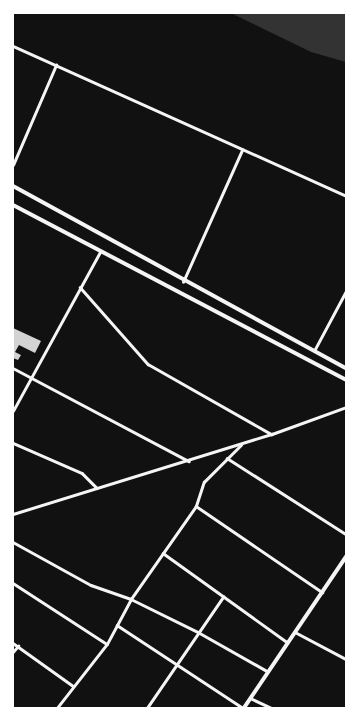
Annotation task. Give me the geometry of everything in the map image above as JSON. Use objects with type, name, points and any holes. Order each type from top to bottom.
[{"type":"main road","points":[[13,186],[183,282],[346,368]]},
{"type":"main road","points":[[13,205],[346,380]]},
{"type":"street","points":[[13,46],[346,196]]},
{"type":"street","points":[[13,166],[56,65]]},
{"type":"street","points":[[183,282],[242,150]]},
{"type":"street","points":[[13,411],[100,252]]},
{"type":"street","points":[[80,287],[144,361],[272,434]]},
{"type":"street","points":[[314,352],[346,291]]},
{"type":"street","points":[[13,368],[189,460]]},
{"type":"street","points":[[13,514],[272,434],[344,408],[346,404]]},
{"type":"street","points":[[13,443],[82,473],[97,488]]},
{"type":"street","points":[[57,708],[107,644],[132,599],[196,506],[204,482],[242,443]]},
{"type":"street","points":[[227,458],[346,534]]},
{"type":"street","points":[[196,506],[322,592]]},
{"type":"street","points":[[13,542],[91,585],[132,599],[198,632],[267,671]]},
{"type":"street","points":[[163,553],[287,642]]},
{"type":"street","points":[[117,625],[243,708],[346,557]]},
{"type":"street","points":[[13,583],[107,644]]},
{"type":"street","points":[[147,708],[223,597]]},
{"type":"street","points":[[294,632],[346,659]]},
{"type":"street","points":[[13,643],[73,686]]},
{"type":"street","points":[[13,652],[18,646]]},
{"type":"street","points":[[250,698],[272,708]]},
{"type":"shaded area","points":[[231,13],[346,13],[346,62],[311,52]]},
{"type":"building","points":[[13,328],[41,341],[35,353],[19,345],[15,352],[21,355],[18,360],[13,358]]}]
